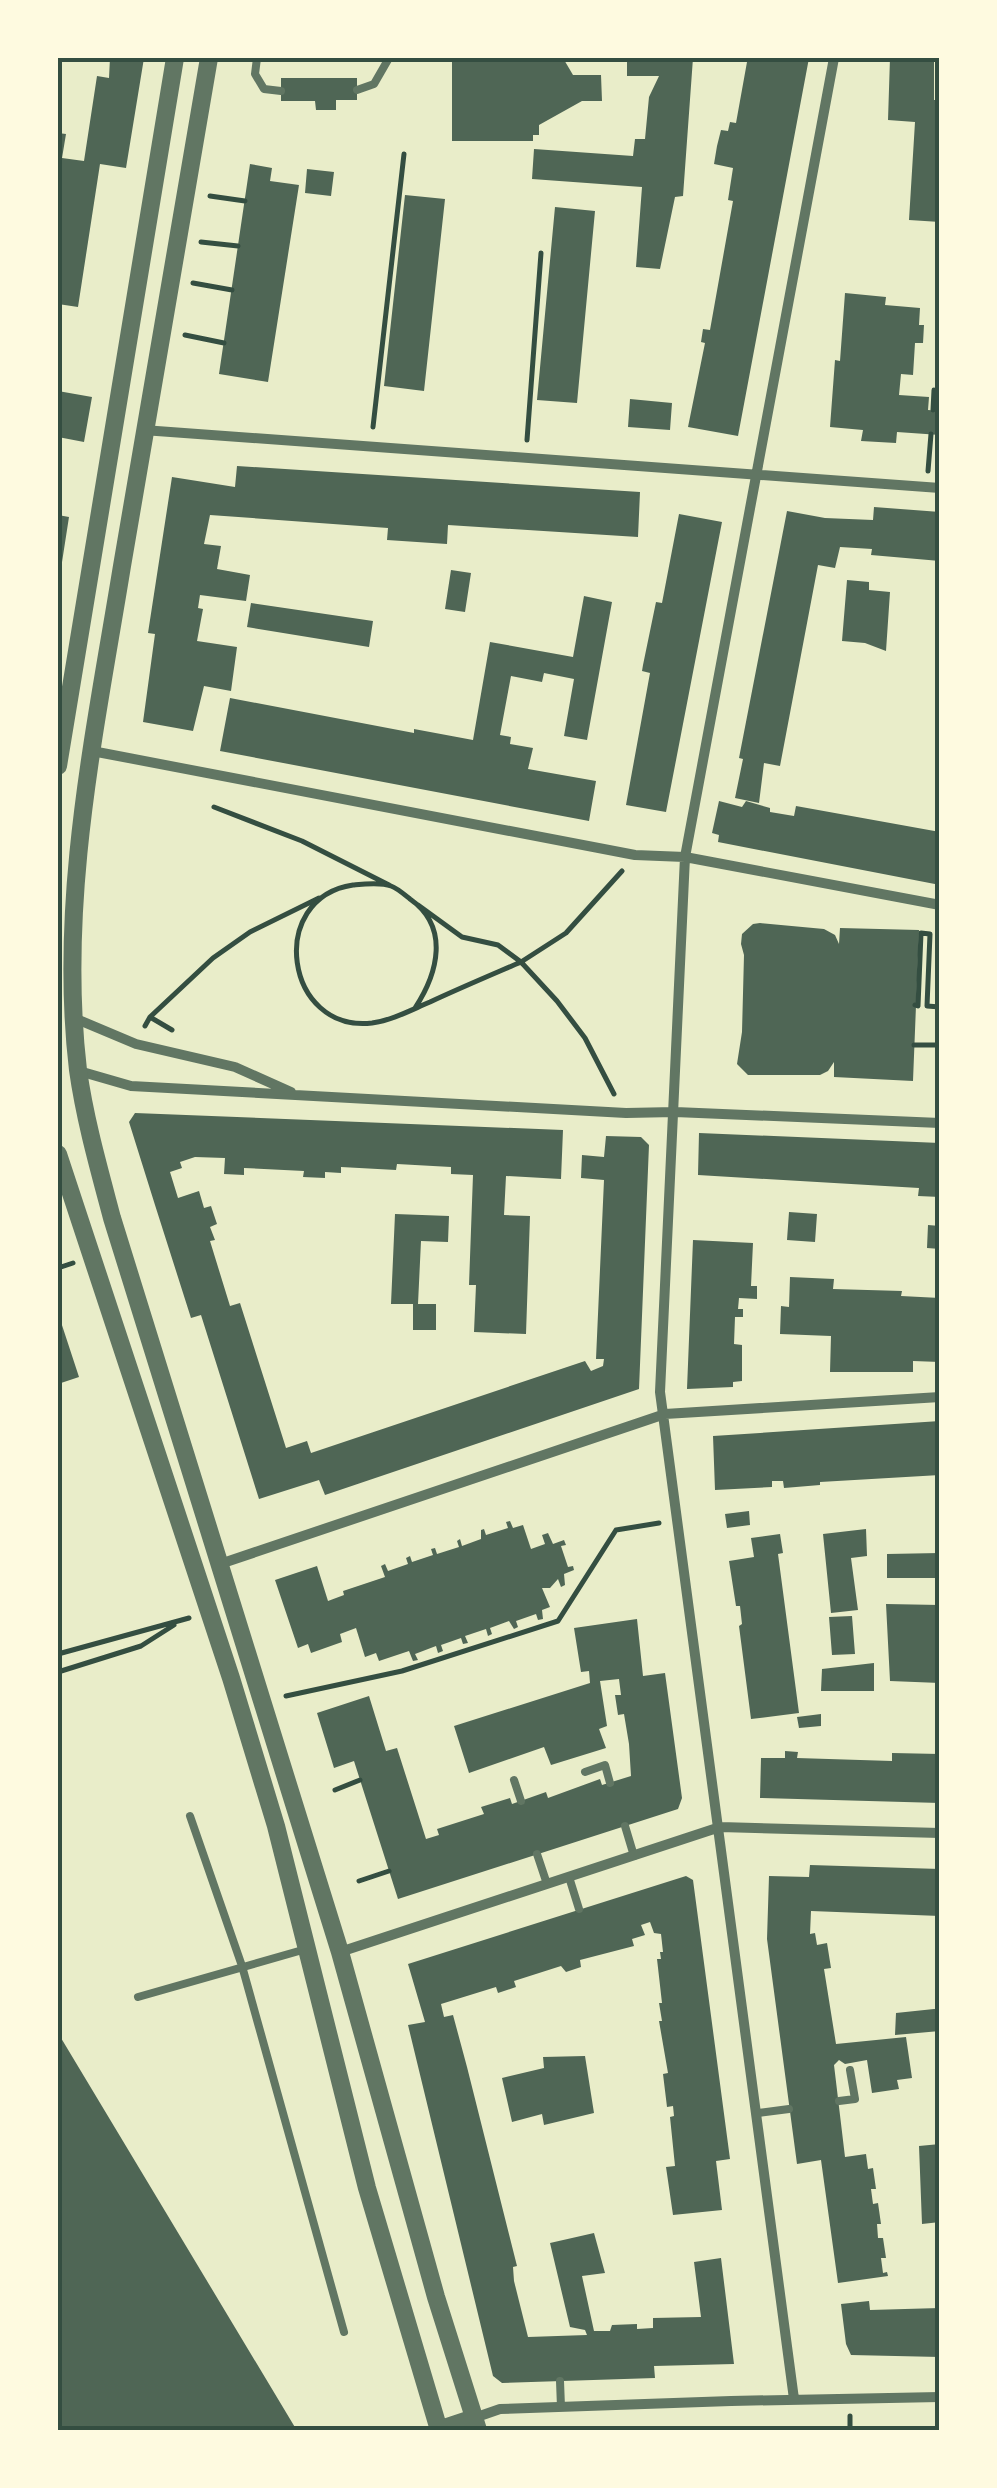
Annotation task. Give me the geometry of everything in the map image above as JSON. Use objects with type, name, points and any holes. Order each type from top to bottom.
[{"type":"street","points":[[58,766],[62,713],[174,58]]},
{"type":"street","points":[[210,58],[143,430],[92,752],[74,895],[66,1014],[112,1218],[340,1952],[430,2278],[476,2424]]},
{"type":"street","points":[[794,2399],[660,1392],[686,858],[834,58]]},
{"type":"street","points":[[143,430],[940,488]]},
{"type":"street","points":[[92,752],[635,855],[686,858],[940,904]]},
{"type":"street","points":[[66,1014],[136,1044],[235,1067],[301,1096]]},
{"type":"street","points":[[58,1061],[131,1086],[626,1114],[675,1112],[940,1123]]},
{"type":"street","points":[[58,1154],[276,1826],[362,2170],[438,2430],[476,2424],[500,2410],[940,2398]]},
{"type":"street","points":[[220,1564],[664,1414],[940,1397]]},
{"type":"street","points":[[308,1949],[340,1952],[720,1827],[940,1833]]},
{"type":"lane","points":[[257,58],[255,74],[264,88],[281,92]]},
{"type":"lane","points":[[357,90],[374,84],[389,58]]},
{"type":"lane","points":[[585,1772],[604,1766],[610,1782]]},
{"type":"lane","points":[[514,1780],[521,1801]]},
{"type":"lane","points":[[190,1816],[242,1966],[344,2332]]},
{"type":"lane","points":[[624,1826],[634,1856]]},
{"type":"lane","points":[[537,1854],[547,1884]]},
{"type":"lane","points":[[568,1877],[580,1910]]},
{"type":"lane","points":[[138,1997],[308,1949]]},
{"type":"lane","points":[[839,2102],[855,2099],[850,2070]]},
{"type":"lane","points":[[758,2114],[789,2109]]},
{"type":"lane","points":[[560,2380],[561,2407]]},
{"type":"path","points":[[371,445],[404,154]]},
{"type":"path","points":[[187,193],[245,201]]},
{"type":"path","points":[[179,239],[238,246]]},
{"type":"path","points":[[526,456],[541,253]]},
{"type":"path","points":[[170,280],[232,290]]},
{"type":"path","points":[[162,330],[224,343]]},
{"type":"path","points":[[933,410],[934,390]]},
{"type":"path","points":[[927,487],[931,434]]},
{"type":"path","points":[[214,807],[302,841],[391,886],[462,937],[498,946],[521,962],[585,1038],[626,1114]]},
{"type":"path","points":[[322,897],[310,909],[296,951],[298,974],[307,994],[325,1011],[358,1022],[394,1018],[521,962],[566,933],[635,855]]},
{"type":"path","points":[[136,1044],[150,1017],[214,958],[265,924],[342,887],[391,886]]},
{"type":"path","points":[[415,1008],[429,986],[437,952],[430,922],[418,905]]},
{"type":"path","points":[[915,1005],[918,1006],[921,934],[930,934],[926,1006],[940,1007]]},
{"type":"path","points":[[914,1045],[940,1045]]},
{"type":"path","points":[[264,1703],[402,1671],[558,1621],[616,1530],[679,1519]]},
{"type":"path","points":[[58,1654],[179,1622],[140,1646],[58,1672]]},
{"type":"path","points":[[334,1790],[360,1780]]},
{"type":"path","points":[[359,1881],[389,1871]]},
{"type":"building","points":[[110,58],[144,58],[126,168],[100,164],[78,307],[58,304],[58,133],[66,134],[62,158],[84,161],[97,76],[109,78]]},
{"type":"building","points":[[452,58],[563,58],[573,75],[601,75],[602,101],[582,101],[539,125],[539,135],[533,135],[533,141],[452,141]]},
{"type":"building","points":[[627,58],[693,58],[683,196],[675,197],[660,269],[636,267],[642,187],[532,179],[534,149],[633,156],[635,139],[645,139],[649,97],[659,76],[627,76]]},
{"type":"building","points":[[756,58],[809,58],[738,436],[688,427],[705,343],[701,342],[703,329],[710,330],[733,201],[728,200],[733,168],[714,164],[717,146],[721,130],[728,131],[730,122],[736,123],[747,62],[755,62]]},
{"type":"building","points":[[890,58],[934,58],[934,100],[940,100],[940,222],[909,220],[915,122],[888,120]]},
{"type":"building","points":[[281,78],[357,78],[357,100],[336,100],[336,110],[316,110],[315,101],[281,101]]},
{"type":"building","points":[[250,164],[272,168],[270,181],[299,185],[268,382],[219,374]]},
{"type":"building","points":[[307,169],[334,172],[331,196],[305,193]]},
{"type":"building","points":[[405,195],[445,199],[424,391],[384,386]]},
{"type":"building","points":[[555,207],[595,211],[577,403],[537,400]]},
{"type":"building","points":[[845,293],[886,297],[885,305],[920,308],[923,343],[915,343],[913,375],[901,374],[899,395],[929,397],[928,410],[940,411],[940,435],[897,432],[896,443],[861,441],[863,430],[830,427]]},
{"type":"building","points":[[58,391],[92,397],[84,442],[58,437]]},
{"type":"building","points":[[630,399],[672,403],[670,430],[628,427]]},
{"type":"building","points":[[237,466],[640,492],[638,537],[448,525],[447,544],[387,540],[388,528],[210,515],[204,544],[221,546],[217,569],[250,575],[246,601],[200,595],[198,608],[203,609],[197,641],[237,647],[231,691],[204,686],[193,731],[143,722],[155,634],[148,633],[172,477],[235,487]]},
{"type":"building","points":[[874,507],[940,512],[940,561],[871,555],[872,549],[840,547],[835,568],[818,565],[780,766],[764,763],[759,803],[735,798],[743,759],[739,758],[787,511],[825,518],[873,520]]},
{"type":"building","points":[[679,514],[722,522],[666,812],[626,805],[650,673],[642,671],[643,665],[656,602],[662,603]]},
{"type":"building","points":[[58,515],[69,517],[60,575],[58,574]]},
{"type":"building","points":[[451,570],[471,573],[465,612],[445,609]]},
{"type":"building","points":[[847,580],[869,582],[869,590],[890,592],[886,651],[865,643],[842,641]]},
{"type":"building","points":[[584,596],[612,602],[587,740],[564,736],[574,679],[544,673],[542,682],[511,676],[500,735],[511,737],[510,744],[533,748],[528,769],[596,781],[589,821],[220,751],[230,698],[414,733],[414,729],[473,740],[490,642],[573,657]]},
{"type":"building","points":[[251,603],[373,621],[369,647],[247,627]]},
{"type":"building","points":[[719,801],[742,807],[746,801],[770,808],[770,812],[794,816],[796,806],[940,832],[940,885],[718,842],[719,835],[712,833]]},
{"type":"building","points":[[760,923],[824,929],[835,935],[839,944],[840,928],[919,930],[913,1081],[834,1077],[834,1062],[820,1075],[748,1075],[737,1064],[742,1032],[742,934]]},
{"type":"building","points":[[135,1113],[563,1130],[561,1179],[506,1176],[504,1215],[530,1216],[526,1334],[474,1332],[476,1285],[469,1285],[473,1175],[451,1174],[451,1167],[397,1164],[396,1170],[341,1167],[341,1173],[325,1172],[325,1178],[303,1177],[304,1171],[244,1168],[244,1175],[224,1174],[225,1158],[195,1157],[180,1162],[182,1168],[170,1172],[178,1198],[199,1191],[204,1208],[211,1206],[217,1224],[210,1227],[215,1240],[210,1241],[230,1306],[240,1303],[286,1448],[307,1441],[311,1453],[585,1361],[591,1371],[603,1366],[604,1359],[596,1359],[604,1180],[581,1178],[582,1155],[604,1157],[606,1136],[641,1137],[649,1145],[639,1389],[325,1495],[319,1480],[259,1499],[201,1315],[191,1318],[129,1122]]},
{"type":"building","points":[[699,1133],[940,1143],[940,1197],[918,1196],[919,1188],[698,1175]]},
{"type":"building","points":[[789,1212],[817,1214],[815,1242],[787,1240]]},
{"type":"building","points":[[395,1214],[449,1216],[448,1242],[421,1241],[418,1304],[436,1304],[436,1330],[413,1330],[413,1304],[391,1304]]},
{"type":"building","points":[[928,1225],[940,1226],[940,1249],[927,1248]]},
{"type":"building","points":[[693,1240],[753,1243],[751,1286],[757,1286],[757,1299],[739,1298],[738,1309],[743,1309],[743,1317],[735,1317],[734,1344],[742,1345],[742,1381],[733,1382],[733,1387],[687,1389]]},
{"type":"building","points":[[790,1277],[834,1279],[833,1289],[902,1291],[901,1296],[940,1298],[940,1362],[913,1361],[913,1372],[830,1372],[831,1336],[780,1334],[781,1306],[789,1307]]},
{"type":"building","points":[[58,1313],[79,1377],[58,1384]]},
{"type":"building","points":[[940,1421],[940,1475],[784,1488],[783,1481],[772,1481],[772,1487],[715,1490],[713,1436]]},
{"type":"building","points":[[749,1511],[750,1525],[727,1528],[725,1514]]},
{"type":"building","points":[[510,1521],[513,1528],[523,1525],[531,1549],[545,1544],[542,1535],[548,1533],[553,1544],[564,1540],[566,1545],[561,1546],[568,1567],[573,1566],[574,1570],[564,1574],[565,1585],[561,1587],[558,1579],[550,1588],[542,1588],[550,1607],[542,1610],[543,1619],[538,1620],[536,1614],[516,1621],[518,1627],[514,1629],[509,1621],[490,1628],[492,1634],[488,1636],[486,1629],[465,1636],[468,1643],[463,1644],[461,1638],[441,1645],[443,1651],[438,1653],[436,1646],[415,1654],[418,1660],[413,1661],[409,1651],[379,1661],[376,1653],[365,1657],[356,1628],[340,1634],[342,1642],[311,1653],[308,1644],[298,1648],[275,1580],[317,1566],[328,1601],[344,1595],[343,1591],[385,1577],[381,1566],[385,1564],[388,1571],[408,1564],[406,1558],[410,1556],[412,1562],[433,1555],[431,1549],[435,1548],[437,1554],[459,1547],[460,1539],[462,1546],[481,1539],[481,1530],[486,1535],[508,1528],[506,1522]]},
{"type":"building","points":[[866,1529],[867,1556],[851,1558],[858,1610],[831,1613],[823,1534]]},
{"type":"building","points":[[780,1534],[783,1553],[778,1554],[799,1713],[751,1719],[740,1606],[736,1606],[729,1561],[754,1557],[751,1538]]},
{"type":"building","points":[[940,1553],[940,1578],[887,1578],[887,1554]]},
{"type":"building","points":[[886,1604],[940,1605],[940,1683],[890,1681]]},
{"type":"building","points":[[852,1616],[855,1654],[832,1655],[829,1617]]},
{"type":"building","points":[[637,1619],[643,1676],[665,1673],[682,1798],[678,1809],[398,1899],[354,1761],[334,1768],[317,1713],[369,1696],[386,1751],[397,1748],[426,1839],[439,1835],[437,1829],[484,1814],[481,1807],[510,1798],[512,1804],[546,1792],[548,1798],[600,1779],[602,1785],[631,1776],[624,1714],[618,1715],[615,1695],[621,1695],[619,1679],[600,1681],[607,1726],[599,1729],[606,1748],[551,1765],[544,1747],[469,1773],[454,1726],[590,1683],[589,1671],[581,1672],[574,1628]]},
{"type":"building","points":[[874,1663],[874,1691],[821,1691],[822,1669]]},
{"type":"building","points":[[821,1714],[821,1726],[799,1728],[797,1717]]},
{"type":"building","points":[[785,1751],[798,1752],[797,1758],[892,1761],[892,1753],[940,1754],[940,1803],[760,1798],[761,1758],[785,1758]]},
{"type":"building","points":[[810,1865],[940,1869],[940,1916],[811,1911],[810,1934],[815,1933],[817,1945],[827,1943],[831,1968],[824,1969],[836,2044],[906,2037],[912,2078],[897,2080],[899,2089],[872,2093],[867,2060],[845,2064],[839,2060],[834,2065],[845,2157],[866,2154],[868,2169],[873,2168],[873,2204],[878,2203],[878,2238],[883,2238],[886,2258],[881,2258],[883,2273],[888,2276],[838,2283],[821,2160],[797,2164],[767,1939],[769,1876],[809,1877]]},
{"type":"building","points":[[686,1876],[693,1880],[730,2159],[716,2161],[722,2210],[673,2215],[666,2167],[675,2166],[670,2117],[674,2116],[673,2106],[667,2107],[663,2074],[668,2073],[659,2021],[662,2003],[657,1959],[661,1959],[663,1952],[661,1934],[654,1933],[650,1922],[641,1925],[645,1935],[632,1939],[634,1946],[580,1960],[581,1967],[566,1972],[561,1966],[514,1981],[516,1987],[498,1993],[496,1987],[441,2004],[444,2017],[453,2015],[467,2067],[517,2266],[513,2267],[514,2281],[528,2337],[587,2335],[585,2330],[570,2327],[550,2243],[594,2233],[605,2273],[582,2276],[594,2331],[610,2331],[612,2325],[653,2328],[653,2318],[701,2317],[694,2262],[721,2258],[734,2364],[654,2366],[655,2378],[502,2383],[493,2376],[408,2025],[425,2022],[408,1964]]},
{"type":"building","points":[[940,2009],[940,2031],[895,2035],[896,2013]]},
{"type":"building","points":[[58,2033],[296,2429],[58,2430]]},
{"type":"building","points":[[585,2056],[594,2113],[544,2125],[542,2114],[512,2122],[502,2078],[544,2068],[543,2057]]},
{"type":"building","points":[[940,2144],[940,2222],[922,2224],[919,2146]]},
{"type":"building","points":[[869,2301],[870,2310],[940,2308],[940,2357],[851,2355],[841,2304]]}]
